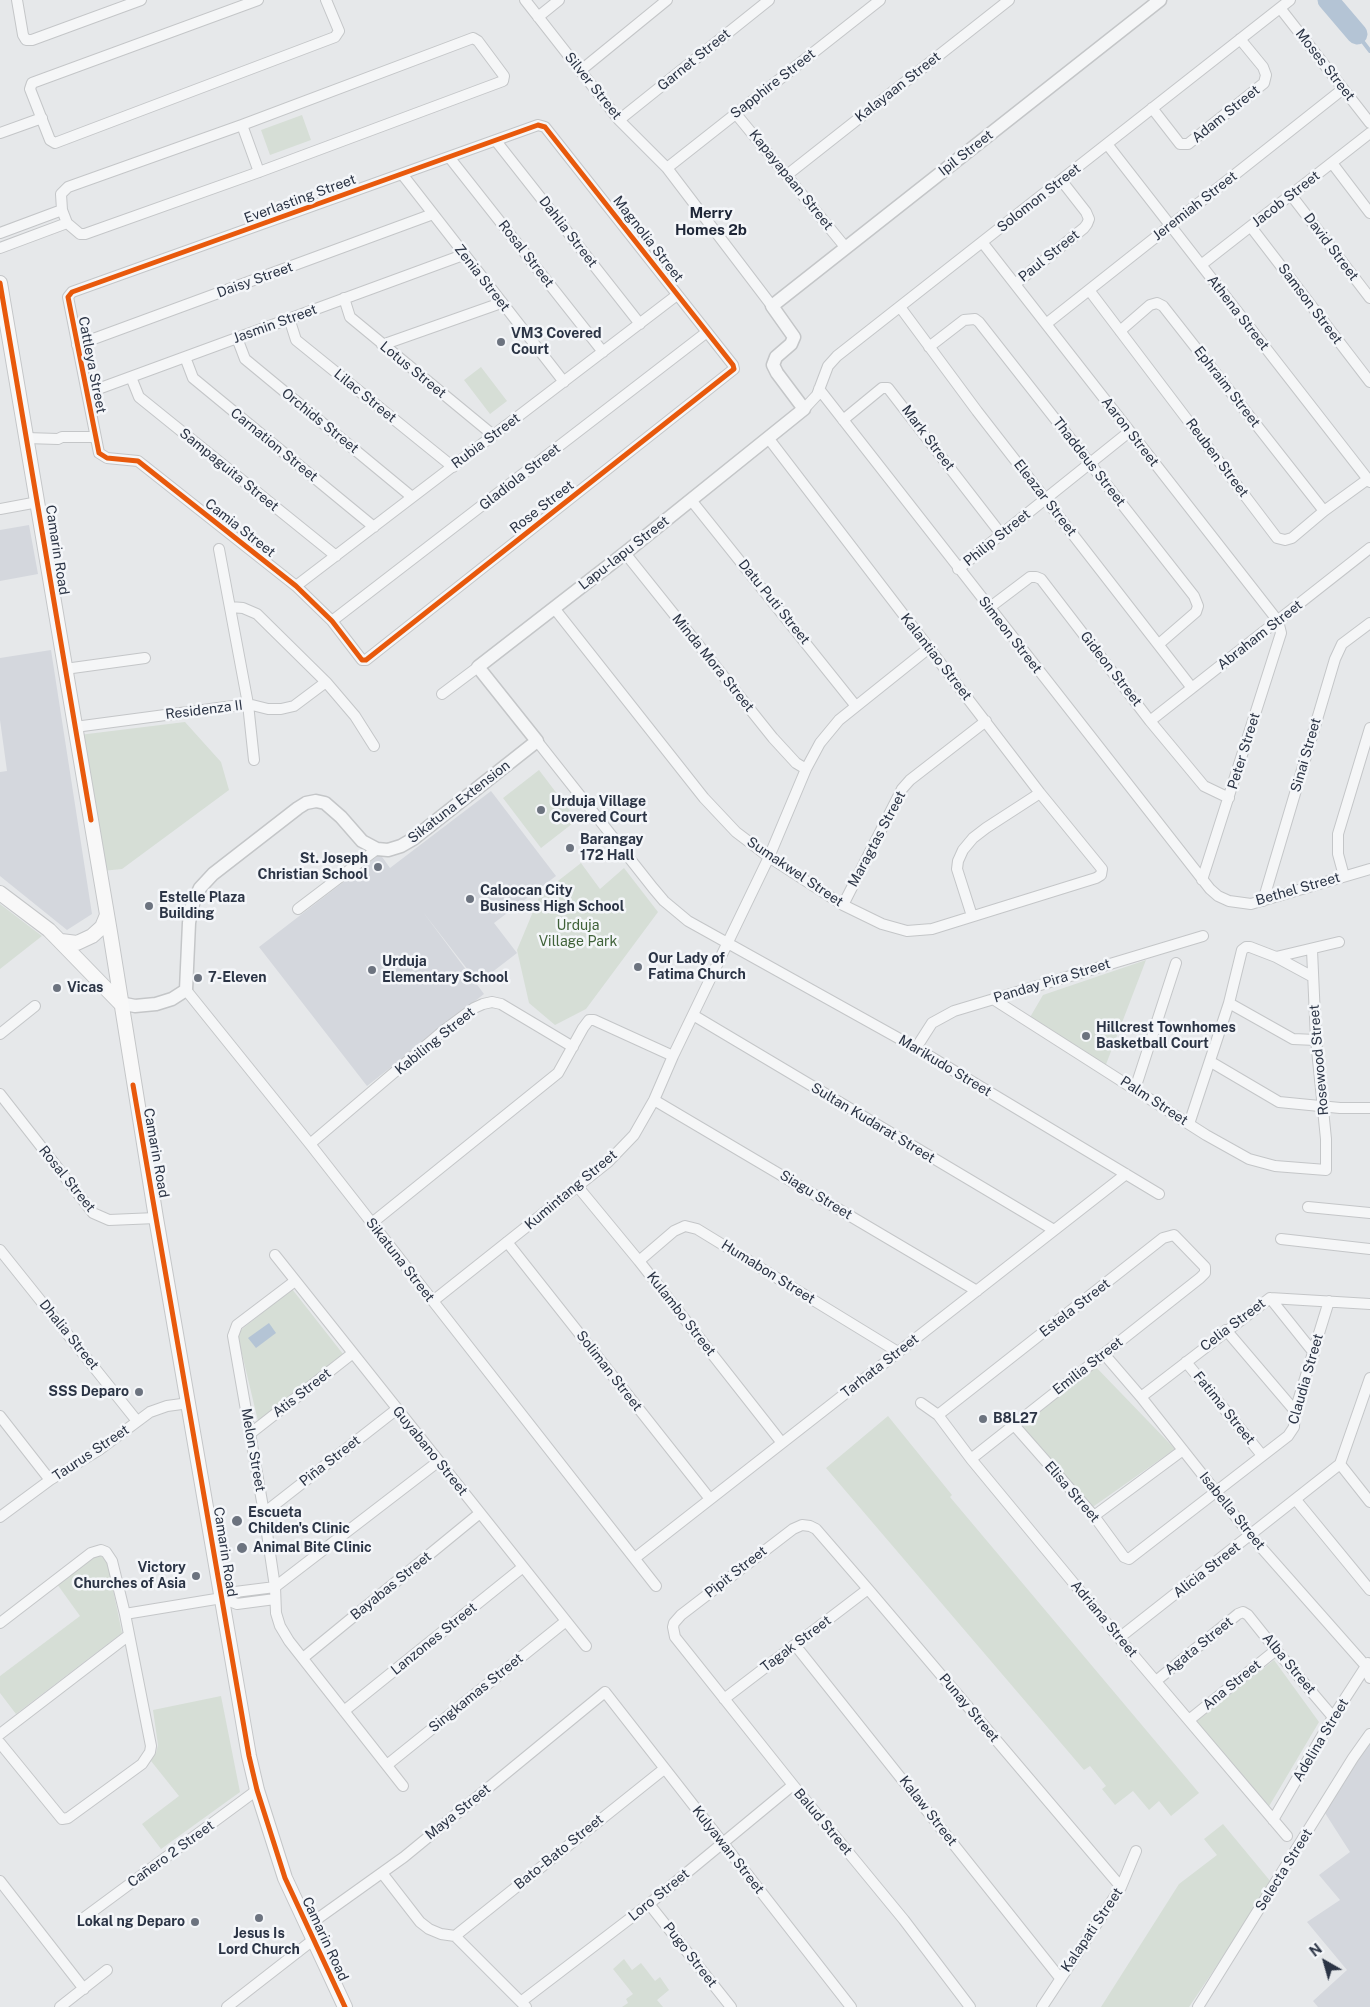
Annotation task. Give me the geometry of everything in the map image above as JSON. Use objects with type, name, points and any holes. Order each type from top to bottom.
[{"type":"main road","name":"Camarin Road","points":[[0,283],[239,1706],[257,1790],[285,1878],[306,1927],[345,2007]]},
{"type":"main road","points":[[0,893],[49,930],[120,1003]]},
{"type":"main road","points":[[61,942],[77,942],[92,936],[102,927],[107,915]]},
{"type":"main road","points":[[72,952],[93,947],[110,932]]},
{"type":"street","points":[[16,0],[23,35],[26,40],[32,40],[141,0]]},
{"type":"street","points":[[258,0],[32,83],[30,89],[50,140],[54,143],[335,37],[338,31],[326,0]]},
{"type":"street","name":"Silver Street","points":[[525,0],[619,120],[667,168],[772,306]]},
{"type":"street","points":[[538,17],[559,0]]},
{"type":"street","points":[[580,71],[667,0]]},
{"type":"street","name":"Garnet Street","points":[[619,120],[769,0]]},
{"type":"street","name":"Sapphire Street","points":[[667,168],[880,0]]},
{"type":"street","name":"Kalayaan Street","points":[[787,175],[1008,0]]},
{"type":"street","name":"Ipil Street","points":[[772,306],[1160,0]]},
{"type":"street","name":"Solomon Street","points":[[804,409],[819,389],[832,361],[1290,0]]},
{"type":"street","name":"Moses Street","points":[[1280,8],[1370,123]]},
{"type":"street","points":[[472,38],[478,41],[504,76],[503,81],[259,172],[85,234],[76,231],[67,223],[62,210],[60,194],[68,187],[242,125],[472,38]]},
{"type":"street","name":"Adam Street","points":[[1152,108],[1180,144],[1188,144],[1264,83],[1266,75],[1263,67],[1240,39]]},
{"type":"street","name":"Jeremiah Street","points":[[1046,324],[1343,89]]},
{"type":"street","name":"Kapayapaan Street","points":[[736,114],[846,248]]},
{"type":"street","points":[[0,133],[42,118]]},
{"type":"street","points":[[242,125],[259,172]]},
{"type":"street","name":"Everlasting Street","points":[[68,297],[72,292],[542,125]]},
{"type":"street","name":"Magnolia Street","points":[[542,125],[733,364],[734,369]]},
{"type":"street","name":"Jacob Street","points":[[1201,265],[1370,133]]},
{"type":"street","name":"Dahlia Street","points":[[496,141],[640,324]]},
{"type":"street","name":"Athena Street","points":[[1107,144],[1369,480]]},
{"type":"street","name":"Rosal Street","points":[[449,157],[603,352]]},
{"type":"street","points":[[1332,163],[1370,213]]},
{"type":"street","name":"Zenia Street","points":[[402,174],[463,255],[564,382]]},
{"type":"street","name":"Paul Street","points":[[1015,284],[1087,224],[1089,219],[1086,212],[1061,180]]},
{"type":"street","name":"David Street","points":[[1291,195],[1370,298]]},
{"type":"street","points":[[0,233],[62,210]]},
{"type":"street","name":"Daisy Street","points":[[77,345],[432,214]]},
{"type":"street","points":[[0,248],[67,223]]},
{"type":"street","name":"Samson Street","points":[[1251,226],[1370,382]]},
{"type":"street","name":"Aaron Street","points":[[982,242],[1278,621]]},
{"type":"street","name":"Jasmin Street","points":[[86,393],[463,255]]},
{"type":"street","name":"Reuben Street","points":[[1088,290],[1277,538],[1285,540],[1292,538],[1324,511],[1369,480]]},
{"type":"street","name":"Rubia Street","points":[[296,586],[677,295]]},
{"type":"street","name":"Cattleya Street","points":[[68,297],[95,437]]},
{"type":"street","name":"Lotus Street","points":[[344,298],[350,317],[493,436]]},
{"type":"street","points":[[382,345],[502,303]]},
{"type":"street","name":"Ephraim Street","points":[[1120,330],[1150,305],[1157,303],[1163,306],[1324,511]]},
{"type":"street","points":[[772,306],[794,337],[791,344],[776,357],[773,365],[804,409]]},
{"type":"street","name":"Eleazar Street","points":[[900,307],[1192,688]]},
{"type":"street","name":"Lilac Street","points":[[289,318],[296,340],[453,466]]},
{"type":"street","name":"Thaddeus Street","points":[[929,347],[964,320],[979,322],[1090,463],[1197,602],[1198,606],[1192,616],[1158,644]]},
{"type":"street","name":"Gladiola Street","points":[[332,621],[707,332]]},
{"type":"street","name":"Orchids Street","points":[[237,338],[245,359],[412,497]]},
{"type":"street","name":"Carnation Street","points":[[185,357],[193,378],[374,527]]},
{"type":"street","name":"Rose Street","points":[[362,660],[366,660],[734,369]]},
{"type":"street","name":"Sampaguita Street","points":[[131,377],[139,397],[336,556]]},
{"type":"street","name":"Mark Street","points":[[843,420],[882,388],[888,388],[1001,534]]},
{"type":"street","name":"Simeon Street","points":[[819,389],[1202,880]]},
{"type":"street","name":"Lapu-lapu Street","points":[[442,694],[625,553],[804,409]]},
{"type":"street","name":"Philip Street","points":[[958,568],[1129,432]]},
{"type":"street","points":[[26,436],[58,439],[62,437],[95,437]]},
{"type":"street","name":"Camia Street","points":[[95,437],[99,453],[102,456],[138,461],[296,586],[332,621],[362,660]]},
{"type":"street","name":"Kalantiao Street","points":[[768,439],[1040,793],[1102,869],[1101,874]]},
{"type":"street","name":"Datu Puti Street","points":[[691,500],[855,705]]},
{"type":"street","points":[[0,509],[38,502]]},
{"type":"street","name":"Abraham Street","points":[[1150,721],[1370,548]]},
{"type":"street","points":[[219,549],[248,704],[254,760]]},
{"type":"street","name":"Minda Mora Street","points":[[625,553],[773,738],[796,763],[806,769]]},
{"type":"street","name":"Gideon Street","points":[[989,608],[1030,577],[1041,579],[1150,721],[1204,786],[1229,798]]},
{"type":"street","points":[[230,607],[243,608],[257,614],[326,682],[355,716],[374,746]]},
{"type":"street","name":"Sumakwel Street","points":[[554,608],[704,798],[736,832],[769,857],[843,905],[882,924],[907,932],[932,929],[1096,878],[1101,874]]},
{"type":"street","name":"Peter Street","points":[[1202,880],[1281,633],[1278,621]]},
{"type":"street","name":"Sinai Street","points":[[1263,901],[1334,659],[1342,644],[1370,623]]},
{"type":"street","name":"Kumintang Street","points":[[433,1301],[578,1187],[608,1162],[634,1135],[654,1100],[673,1056],[769,857],[806,769],[829,731],[855,705],[929,648]]},
{"type":"street","points":[[65,669],[145,658]]},
{"type":"street","points":[[478,667],[537,741]]},
{"type":"street","name":"Residenza II","points":[[75,727],[248,704],[268,709],[281,709],[294,706],[326,682]]},
{"type":"street","name":"Maragtas Street","points":[[843,905],[902,789],[910,780],[986,721]]},
{"type":"street","points":[[1344,876],[1338,854],[1338,834],[1368,743],[1370,728]]},
{"type":"street","name":"Sikatuna Extension","points":[[377,849],[394,848],[412,839],[537,741]]},
{"type":"street","name":"Marikudo Street","points":[[537,741],[664,901],[699,928],[728,942],[916,1048],[1159,1194]]},
{"type":"street","points":[[972,916],[957,869],[963,850],[973,838],[986,828],[1040,793]]},
{"type":"street","points":[[120,1003],[135,1006],[156,1004],[172,1000],[186,990],[188,923],[192,906],[200,888],[212,874],[298,808],[306,803],[316,801],[325,803],[334,809],[362,841],[377,849],[298,909]]},
{"type":"street","name":"Bethel Street","points":[[1202,880],[1218,896],[1229,901],[1251,904],[1370,869]]},
{"type":"street","name":"Panday Pira Street","points":[[916,1048],[926,1030],[940,1017],[954,1010],[1203,936]]},
{"type":"street","points":[[1276,957],[1312,950],[1339,942]]},
{"type":"street","points":[[1189,1124],[1229,1003],[1242,950],[1250,947],[1276,957],[1313,977]]},
{"type":"street","name":"Rosewood Street","points":[[1312,950],[1316,1040],[1324,1106],[1328,1167],[1326,1170]]},
{"type":"street","points":[[1134,1088],[1176,963]]},
{"type":"street","name":"Sikatuna Street","points":[[186,990],[310,1144],[656,1586]]},
{"type":"street","name":"Palm Street","points":[[993,999],[1236,1152],[1260,1163],[1298,1169],[1326,1170]]},
{"type":"street","name":"Kabiling Street","points":[[310,1144],[443,1031],[474,1008],[483,1004],[492,1002],[501,1004],[572,1047]]},
{"type":"street","points":[[1229,1003],[1293,1039],[1316,1040]]},
{"type":"street","points":[[0,1034],[36,1006]]},
{"type":"street","name":"Sultan Kudarat Street","points":[[693,1015],[1054,1230]]},
{"type":"street","points":[[372,1223],[558,1073],[586,1023],[594,1020],[673,1056]]},
{"type":"street","points":[[1211,1062],[1279,1102],[1370,1108]]},
{"type":"street","name":"Rosal Street","points":[[0,1094],[93,1214],[108,1220],[156,1218]]},
{"type":"street","name":"Siagu Street","points":[[654,1100],[977,1290]]},
{"type":"street","name":"Tarhata Street","points":[[635,1558],[1126,1174]]},
{"type":"street","name":"Kulambo Street","points":[[578,1187],[639,1261],[782,1443]]},
{"type":"street","points":[[1308,1207],[1370,1213]]},
{"type":"street","name":"Humabon Street","points":[[639,1261],[674,1231],[684,1226],[697,1229],[898,1352]]},
{"type":"street","name":"Estela Street","points":[[938,1415],[1163,1238],[1174,1236],[1205,1267],[1205,1273]]},
{"type":"street","points":[[1281,1239],[1370,1249]]},
{"type":"street","name":"Soliman Street","points":[[507,1242],[710,1499]]},
{"type":"street","name":"Dhalia Street","points":[[0,1250],[137,1421]]},
{"type":"street","name":"Guyabano Street","points":[[275,1256],[586,1646]]},
{"type":"street","name":"Emilia Street","points":[[971,1459],[1205,1273]]},
{"type":"street","name":"Melon Street","points":[[295,1281],[236,1325],[232,1336],[251,1433],[280,1626],[302,1658],[403,1786]]},
{"type":"street","points":[[1270,1298],[1314,1353]]},
{"type":"street","name":"Celia Street","points":[[1141,1397],[1270,1298],[1370,1304]]},
{"type":"street","name":"Claudia Street","points":[[1129,1559],[1261,1454],[1288,1436],[1294,1427],[1295,1411],[1329,1301]]},
{"type":"street","points":[[1226,1330],[1295,1411]]},
{"type":"street","name":"Atis Street","points":[[251,1433],[353,1353]]},
{"type":"street","name":"Isabella Street","points":[[1104,1354],[1141,1397],[1251,1536],[1368,1664]]},
{"type":"street","name":"Fatima Street","points":[[1186,1362],[1261,1454]]},
{"type":"street","points":[[1370,1378],[1340,1464],[1370,1502]]},
{"type":"street","name":"Taurus Street","points":[[0,1517],[50,1480],[99,1450],[150,1412],[167,1406],[188,1403]]},
{"type":"street","name":"Adriana Street","points":[[921,1403],[938,1415],[971,1459],[1287,1836]]},
{"type":"street","name":"Piña Street","points":[[264,1513],[397,1409]]},
{"type":"street","points":[[0,1416],[50,1480]]},
{"type":"street","name":"Elisa Street","points":[[1014,1425],[1094,1516],[1124,1556],[1129,1559]]},
{"type":"street","points":[[1094,1516],[1183,1450]]},
{"type":"street","points":[[125,1614],[222,1598],[235,1592],[275,1587],[438,1461]]},
{"type":"street","name":"Alicia Street","points":[[1120,1638],[1340,1464]]},
{"type":"street","points":[[1296,1500],[1370,1590]]},
{"type":"street","name":"Bayabas Street","points":[[302,1658],[480,1513]]},
{"type":"street","name":"Pipit Street","points":[[675,1637],[673,1627],[681,1615],[756,1557],[798,1526],[806,1524],[816,1529]]},
{"type":"street","name":"Punay Street","points":[[816,1529],[1121,1887]]},
{"type":"street","points":[[0,1623],[91,1553],[101,1550],[106,1552],[112,1561],[125,1614],[151,1738],[150,1752],[142,1764],[68,1818],[62,1819],[0,1743]]},
{"type":"street","name":"Lanzones Street","points":[[344,1711],[523,1567]]},
{"type":"street","name":"Tagak Street","points":[[724,1699],[868,1589]]},
{"type":"street","points":[[222,1598],[237,1604],[275,1599]]},
{"type":"street","name":"Alba Street","points":[[1243,1612],[1248,1614],[1276,1650],[1334,1717]]},
{"type":"street","name":"Agata Street","points":[[1156,1681],[1238,1614],[1243,1612]]},
{"type":"street","name":"Singkamas Street","points":[[387,1765],[566,1621]]},
{"type":"street","points":[[0,1734],[129,1635]]},
{"type":"street","name":"Balud Street","points":[[675,1637],[904,1920],[970,2007]]},
{"type":"street","name":"Kalaw Street","points":[[795,1645],[1060,1978]]},
{"type":"street","name":"Ana Street","points":[[1189,1720],[1276,1650]]},
{"type":"street","points":[[1368,1664],[1370,1678]]},
{"type":"street","name":"Adelina Street","points":[[1273,1820],[1368,1664]]},
{"type":"street","name":"Kulyawan Street","points":[[605,1692],[845,2005]]},
{"type":"street","name":"Maya Street","points":[[306,1927],[382,1873],[605,1692]]},
{"type":"street","name":"Selecta Street","points":[[1198,2007],[1353,1758],[1370,1734]]},
{"type":"street","name":"Bato-Bato Street","points":[[455,1936],[664,1769]]},
{"type":"street","name":"Loro Street","points":[[524,2004],[793,1785]]},
{"type":"street","name":"Cañero 2 Street","points":[[85,1917],[257,1790]]},
{"type":"street","name":"Kalapati Street","points":[[1042,2007],[1121,1887],[1136,1851]]},
{"type":"street","points":[[382,1873],[420,1922],[429,1929],[441,1934],[455,1936],[524,2004]]},
{"type":"street","points":[[0,1881],[84,1989]]},
{"type":"street","name":"Pugo Street","points":[[649,1904],[731,2007]]},
{"type":"street","points":[[227,2007],[313,1940]]},
{"type":"street","points":[[60,2007],[107,1970]]},
{"type":"shaded area","points":[[29,525],[38,574],[0,581],[0,530]]},
{"type":"shaded area","points":[[51,650],[92,914],[67,930],[0,876],[0,772],[7,771],[0,720],[0,658]]},
{"type":"shaded area","name":"Urduja Elementary School","points":[[491,791],[556,876],[494,923],[517,953],[478,983],[423,912],[484,994],[367,1086],[259,947],[380,854],[390,868]]},
{"type":"shaded area","points":[[1370,1741],[1370,2007],[1318,2007],[1313,2001],[1347,1970],[1307,1922],[1340,1900],[1319,1875],[1350,1852],[1325,1813],[1356,1760]]},
{"type":"green space","points":[[302,115],[311,140],[270,155],[261,130]]},
{"type":"green space","points":[[481,367],[507,401],[490,414],[464,380]]},
{"type":"green space","points":[[185,722],[221,762],[229,790],[122,869],[102,871],[79,735]]},
{"type":"green space","name":"Urduja Village Covered Court","points":[[539,770],[577,820],[541,848],[503,798]]},
{"type":"green space","name":"Urduja Village Park","points":[[581,863],[600,889],[624,868],[658,912],[586,1009],[555,1025],[529,1003],[517,950],[540,895]]},
{"type":"green space","points":[[0,904],[42,936],[0,969]]},
{"type":"green space","points":[[1146,960],[1105,1067],[1029,1019],[1043,995]]},
{"type":"green space","points":[[292,1289],[343,1354],[258,1421],[237,1333]]},
{"type":"green space","points":[[1093,1364],[1175,1449],[1087,1511],[1011,1426]]},
{"type":"green space","points":[[888,1416],[952,1495],[950,1497],[1199,1793],[1171,1816],[1159,1801],[1149,1810],[1133,1791],[1115,1805],[1102,1789],[1106,1786],[1090,1766],[1084,1770],[826,1468]]},
{"type":"green space","points":[[97,1553],[107,1560],[122,1633],[16,1714],[0,1693],[0,1676],[80,1616],[57,1584]]},
{"type":"green space","points":[[1274,1660],[1319,1722],[1268,1808],[1194,1723]]},
{"type":"green space","points":[[221,1696],[240,1792],[161,1849],[142,1824],[179,1796],[151,1761],[158,1745],[153,1710]]},
{"type":"green space","points":[[1223,1824],[1271,1882],[1224,1955],[1189,2007],[1101,2007],[1179,1884],[1217,1855],[1204,1839]]},
{"type":"green space","points":[[624,1959],[632,1970],[641,1963],[655,1981],[660,1977],[669,1990],[657,2000],[663,2007],[622,2007],[628,2003],[626,1999],[633,1994],[613,1969]]},
{"type":"water","points":[[269,1323],[276,1333],[256,1348],[248,1338]]},
{"type":"waterway","points":[[1328,0],[1357,34]]},
{"type":"waterway","points":[[1357,34],[1370,51]]},
{"type":"cycle path","points":[[538,125],[545,127],[733,365],[734,369],[366,660],[362,660],[332,621],[296,586],[138,461],[107,458],[99,453],[68,297],[72,292],[538,125]]},
{"type":"cycle path","points":[[0,283],[91,820]]},
{"type":"cycle path","points":[[133,1085],[249,1756],[257,1790],[285,1878],[345,2007]]},
{"type":"place","name":"VM3 Covered Court","points":[[501,342]]},
{"type":"place","name":"Urduja Village Covered Court","points":[[541,810]]},
{"type":"place","name":"Barangay 172 Hall","points":[[570,848]]},
{"type":"place","name":"St. Joseph Christian School","points":[[378,867]]},
{"type":"place","name":"Caloocan City Business High School","points":[[470,899]]},
{"type":"place","name":"Estelle Plaza Building","points":[[149,906]]},
{"type":"place","name":"Our Lady of Fatima Church","points":[[638,967]]},
{"type":"place","name":"Urduja Elementary School","points":[[372,970]]},
{"type":"place","name":"7-Eleven","points":[[198,978]]},
{"type":"place","name":"Vicas","points":[[57,988]]},
{"type":"place","name":"Hillcrest Townhomes Basketball Court","points":[[1086,1036]]},
{"type":"place","name":"SSS Deparo","points":[[139,1392]]},
{"type":"place","name":"B8L27","points":[[983,1419]]},
{"type":"place","name":"Escueta Childen's Clinic","points":[[237,1521]]},
{"type":"place","name":"Animal Bite Clinic","points":[[242,1548]]},
{"type":"place","name":"Victory Churches of Asia","points":[[196,1576]]},
{"type":"place","name":"Jesus Is Lord Church","points":[[259,1918]]},
{"type":"place","name":"Lokal ng Deparo","points":[[195,1922]]},
{"type":"district","name":"Merry Homes 2b","points":[[711,222]]}]
